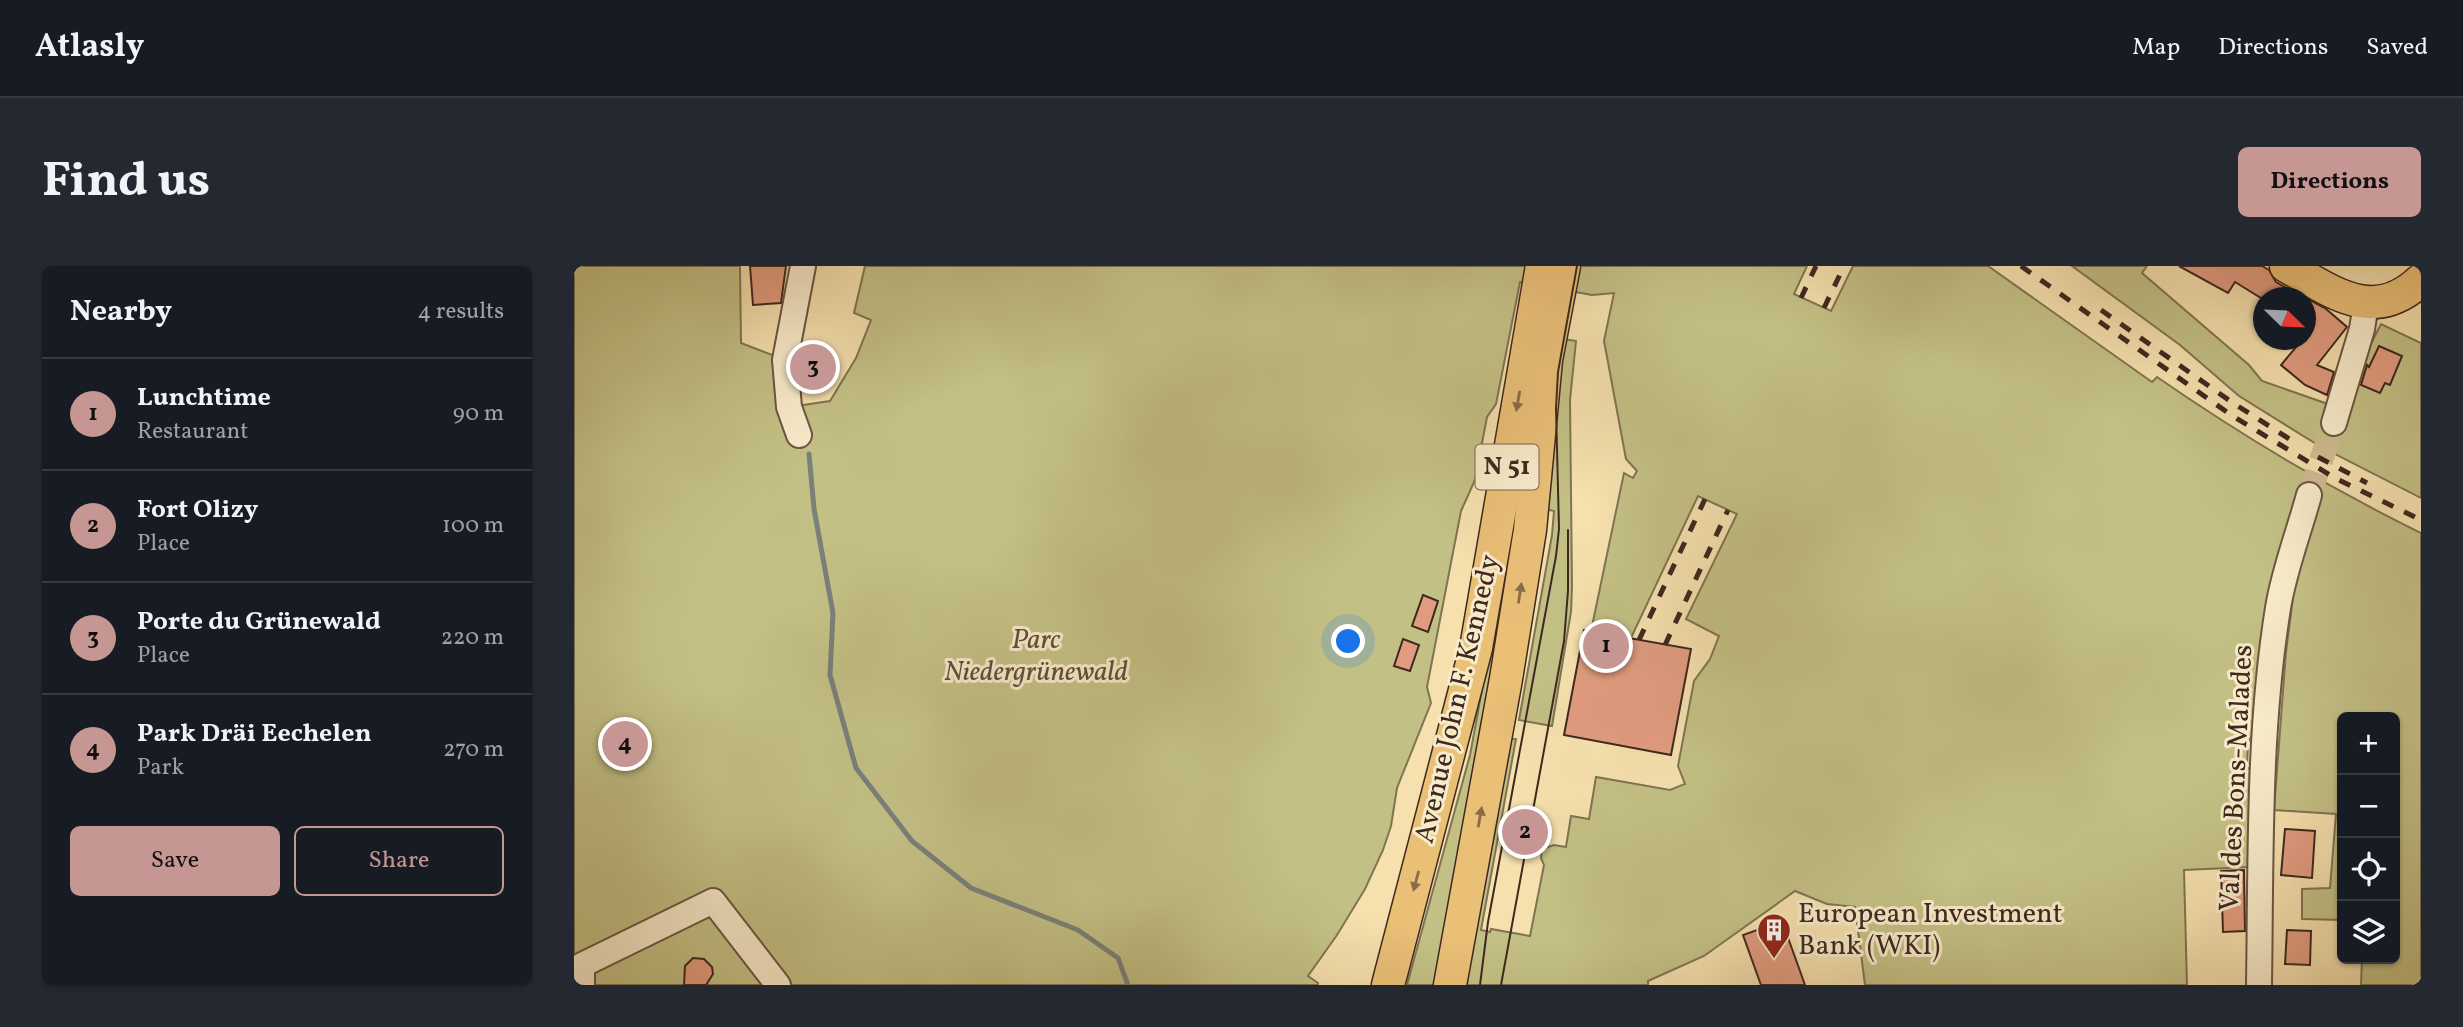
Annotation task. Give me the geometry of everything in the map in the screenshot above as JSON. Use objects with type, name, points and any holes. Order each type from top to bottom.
[{"type":"main road","points":[[2286,266],[2340,296],[2366,304],[2417,292]]},
{"type":"main road","name":"Avenue John F. Kennedy","points":[[1389,984],[1476,648],[1551,277]]},
{"type":"main road","name":"Avenue John F. Kennedy","points":[[1450,985],[1528,544],[1537,475],[1551,277]]},
{"type":"street","points":[[799,435],[789,407],[785,360],[803,266]]},
{"type":"street","points":[[2334,423],[2362,329],[2366,304]]},
{"type":"street","name":"Val des Bons-Malades","points":[[2259,985],[2261,808],[2266,702],[2278,605],[2309,495]]},
{"type":"street","points":[[582,985],[582,965],[712,901],[778,985]]},
{"type":"green space","name":"Parc Niedergrünewald","points":[[574,266],[740,266],[741,343],[785,360],[789,407],[830,401],[856,358],[871,320],[854,313],[865,266],[1807,266],[1794,294],[1831,311],[1853,266],[1988,266],[2152,382],[2157,377],[2286,460],[2421,533],[2421,985],[2361,985],[2362,964],[2400,964],[2400,712],[2337,712],[2337,920],[2302,919],[2302,889],[2330,888],[2336,814],[2274,810],[2286,652],[2296,574],[2256,726],[2248,743],[2247,768],[2254,768],[2250,867],[2184,870],[2187,985],[1865,985],[1855,907],[1827,904],[1795,891],[1704,956],[1648,981],[1648,985],[1464,985],[1508,738],[1516,739],[1481,930],[1490,932],[1491,929],[1530,936],[1544,865],[1541,858],[1542,849],[1554,845],[1566,847],[1571,816],[1589,819],[1596,777],[1670,790],[1685,784],[1678,766],[1694,681],[1710,659],[1719,636],[1686,619],[1737,514],[1698,496],[1631,638],[1591,631],[1624,473],[1633,478],[1637,471],[1626,459],[1604,341],[1614,293],[1592,295],[1520,282],[1496,404],[1487,417],[1475,480],[1461,511],[1427,687],[1431,703],[1397,788],[1391,826],[1383,850],[1365,889],[1308,976],[1318,985],[574,985]]},
{"type":"green space","points":[[2072,266],[2147,266],[2142,273],[2249,365],[2262,381],[2328,404],[2361,363],[2381,324],[2421,343],[2421,498],[2321,447],[2239,396],[2180,345]]},
{"type":"green space","points":[[1558,338],[1576,341],[1570,400],[1571,612],[1552,726],[1519,720],[1552,535],[1554,511],[1545,509]]},
{"type":"green space","points":[[1516,463],[1527,485],[1438,985],[1407,985],[1470,755],[1515,511]]},
{"type":"building","points":[[750,266],[786,266],[781,303],[753,305]]},
{"type":"building","points":[[2179,266],[2262,266],[2269,270],[2276,282],[2285,287],[2253,287],[2253,293],[2235,282],[2228,293]]},
{"type":"building","points":[[2316,303],[2347,327],[2317,365],[2334,372],[2327,395],[2305,385],[2281,365],[2294,350],[2316,350]]},
{"type":"building","points":[[2379,346],[2402,356],[2390,385],[2385,383],[2380,393],[2361,385],[2367,365],[2369,367]]},
{"type":"building","points":[[824,353],[827,378],[802,380],[801,355]]},
{"type":"building","points":[[1423,595],[1438,601],[1428,632],[1412,626]]},
{"type":"building","points":[[1584,630],[1691,649],[1671,755],[1564,735]]},
{"type":"building","points":[[1403,639],[1419,645],[1410,671],[1394,666]]},
{"type":"building","points":[[2285,829],[2315,831],[2312,878],[2281,875]]},
{"type":"building","points":[[2244,870],[2245,931],[2223,932],[2221,871]]},
{"type":"building","name":"European Investment Bank (WKI)","points":[[1782,921],[1805,985],[1761,985],[1743,935]]},
{"type":"building","points":[[2287,930],[2311,931],[2310,965],[2285,964]]},
{"type":"building","points":[[693,958],[704,959],[712,967],[713,974],[706,985],[684,985],[685,966]]},
{"type":"waterway","points":[[809,454],[814,509],[833,613],[830,675],[856,768],[912,841],[971,888],[1078,930],[1118,958],[1128,985]]},
{"type":"tunnel","points":[[2309,495],[2334,423]]},
{"type":"tram line","points":[[1480,985],[1488,922],[1556,556],[1559,529],[1556,408],[1558,372],[1577,266]]},
{"type":"tram line","points":[[1501,985],[1564,641],[1568,591],[1568,530]]},
{"type":"railway","points":[[1801,298],[1816,266]]},
{"type":"railway","points":[[1824,308],[1844,266]]},
{"type":"railway","points":[[2021,266],[2231,415],[2335,478],[2421,520]]},
{"type":"railway","points":[[2101,310],[2233,403],[2291,440]]},
{"type":"railway","points":[[2318,457],[2367,483]]},
{"type":"railway","points":[[1639,640],[1705,499]]},
{"type":"railway","points":[[1665,645],[1728,510]]},
{"type":"place","name":"Porte du Grünewald","points":[[813,367]]},
{"type":"place","name":"Lunchtime","points":[[1606,646]]},
{"type":"place","name":"Park Dräi Eechelen","points":[[625,744]]},
{"type":"place","name":"Fort Olizy","points":[[1525,832]]},
{"type":"place","name":"European Investment Bank (WKI)","points":[[1774,960]]}]
